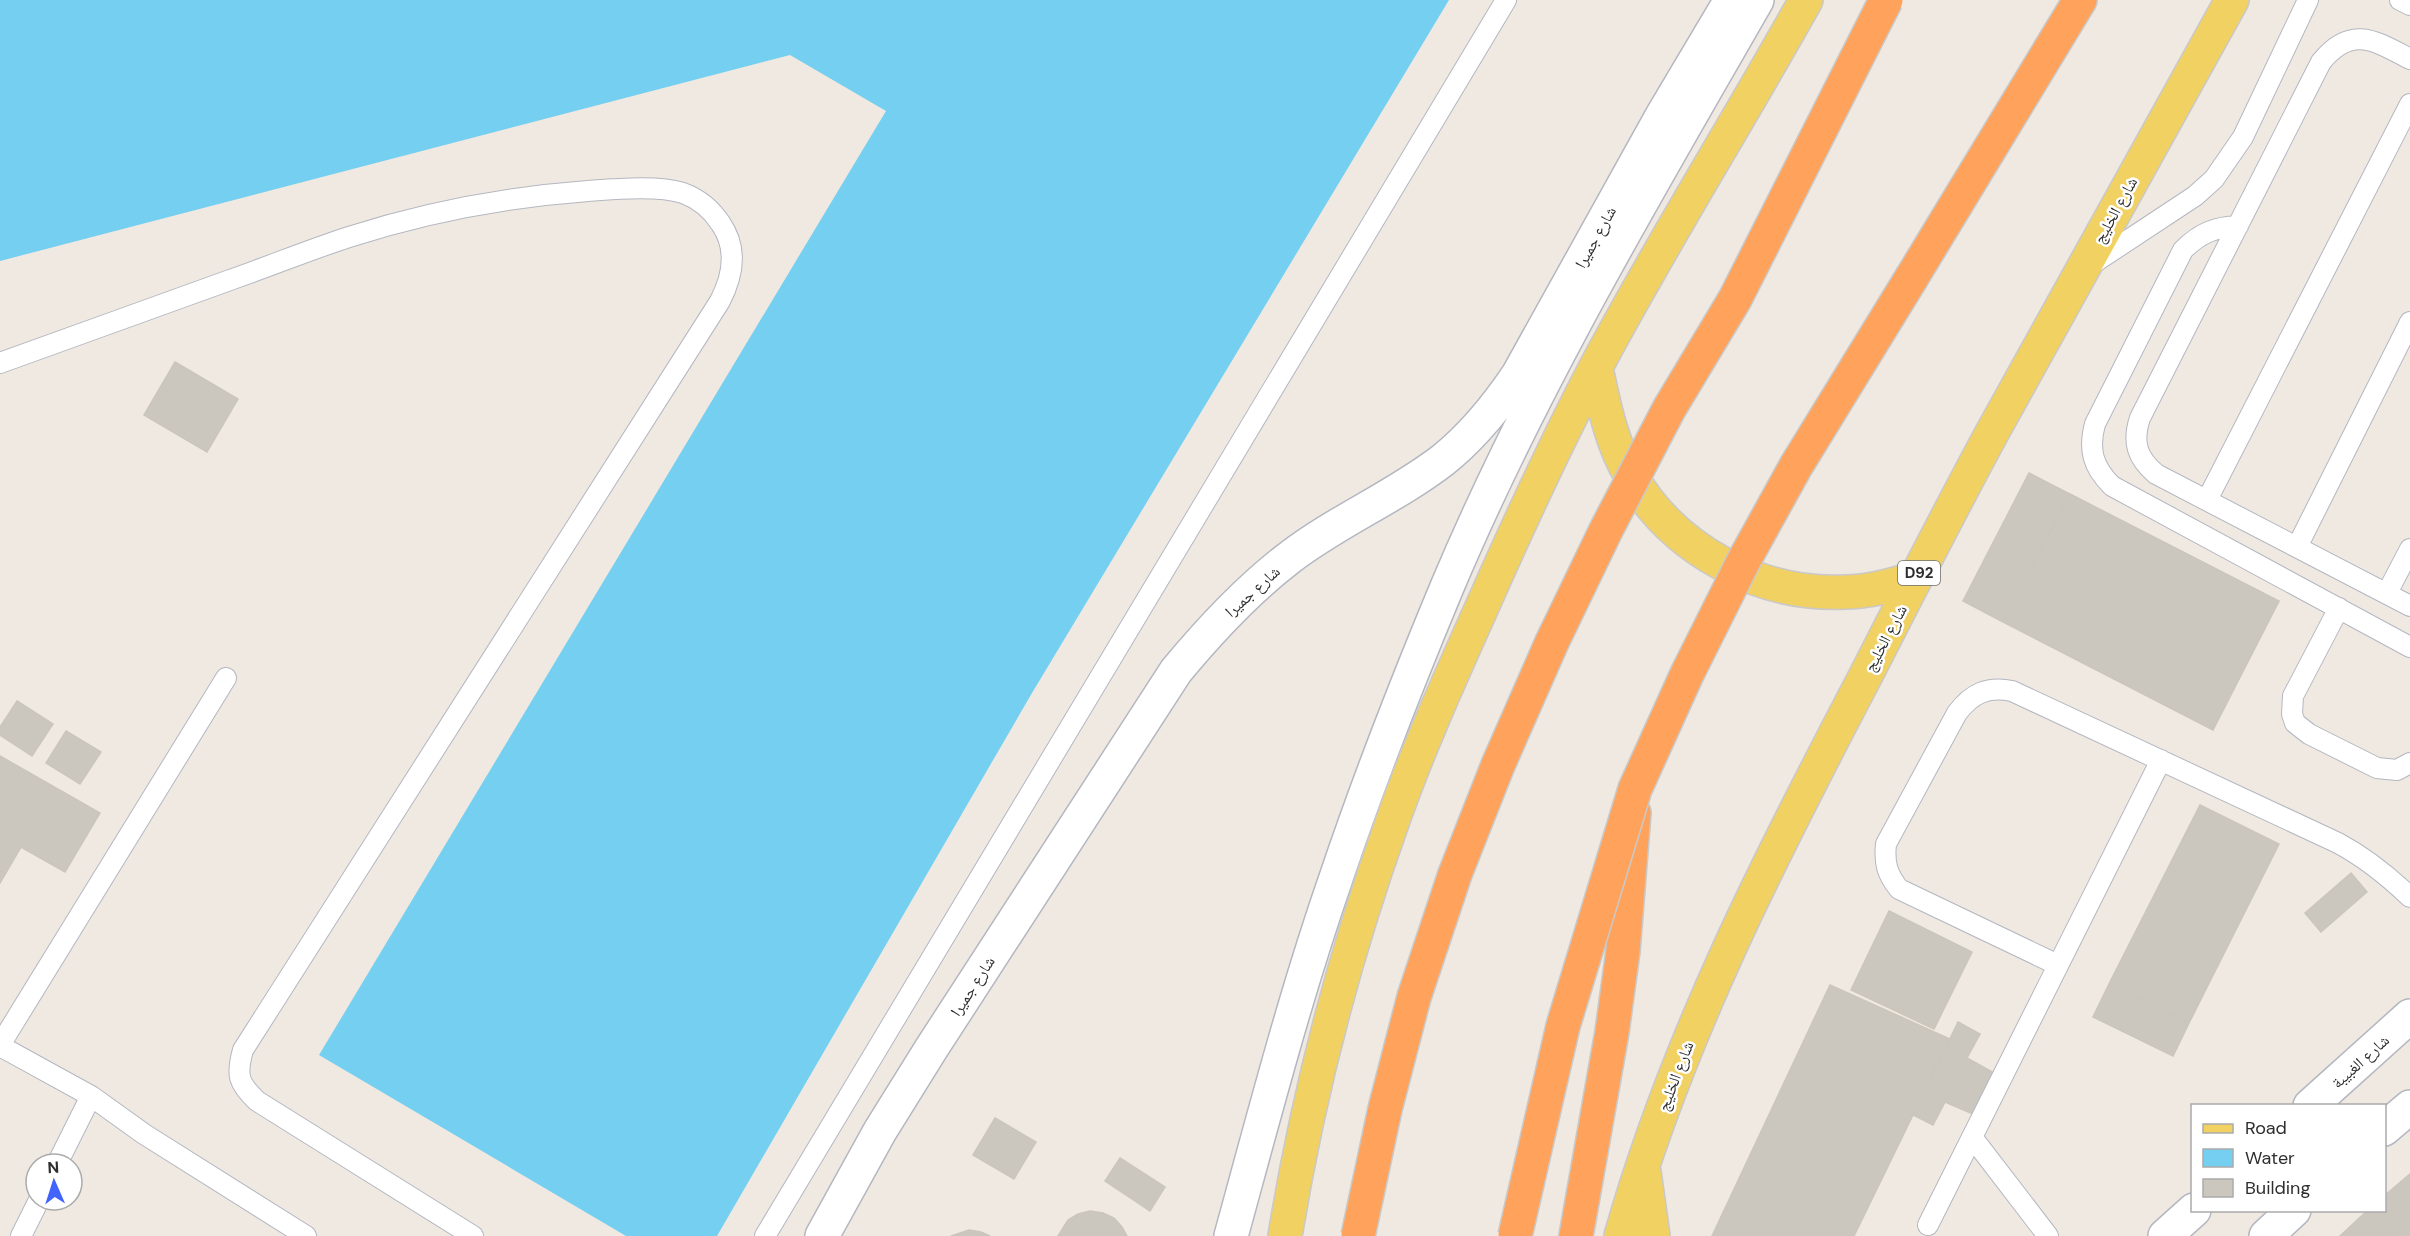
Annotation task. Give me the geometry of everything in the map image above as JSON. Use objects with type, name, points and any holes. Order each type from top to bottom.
[{"type":"highway","points":[[1358,1236],[1385,1109],[1414,997],[1455,874],[1498,765],[1552,642],[1606,530],[1670,409],[1735,299],[1887,0]]},
{"type":"highway","points":[[1515,1236],[1563,1026],[1635,789],[1687,675],[1743,562],[1802,456],[2080,0]]},
{"type":"highway","points":[[1576,1236],[1612,1032],[1623,951],[1635,789]]},
{"type":"main road","points":[[1285,1236],[1312,1096],[1335,1003],[1393,821],[1427,732],[1522,518],[1596,368],[1666,240],[1744,112],[1806,0]]},
{"type":"main road","name":"شارع الخليج","points":[[1621,1236],[1659,1118],[1694,1027],[1733,939],[1991,435],[2232,0]]},
{"type":"main road","points":[[1596,368],[1604,408],[1615,442],[1631,476],[1652,506],[1677,532],[1706,555],[1737,572],[1772,584],[1808,591],[1845,592],[1881,588],[1916,578]]},
{"type":"main road","points":[[1643,1165],[1653,1236]]},
{"type":"street","name":"شارع جميرا","points":[[822,1236],[880,1131],[931,1048],[1146,715],[1183,663],[1210,630],[1248,592],[1281,564],[1333,527],[1413,481],[1444,459],[1472,434],[1497,406],[1518,375],[1662,116],[1731,0]]},
{"type":"street","name":"شارع جميرا","points":[[1231,1236],[1287,1031],[1335,880],[1389,731],[1449,584],[1515,440],[1587,299],[1757,0]]},
{"type":"street","name":"شارع الغبيبة","points":[[2312,1104],[2410,1016]]},
{"type":"street","points":[[2386,1129],[2410,1107]]},
{"type":"street","points":[[2165,1236],[2192,1212]]},
{"type":"street","points":[[2266,1236],[2292,1212]]},
{"type":"lane","points":[[765,1236],[1506,0]]},
{"type":"lane","points":[[2080,273],[2195,196],[2214,179],[2243,137],[2308,0]]},
{"type":"lane","points":[[2400,0],[2410,5]]},
{"type":"lane","points":[[2410,59],[2369,39],[2346,41],[2332,49],[2321,62],[2136,430],[2135,443],[2139,455],[2156,474],[2410,606]]},
{"type":"lane","points":[[2207,501],[2410,104]]},
{"type":"lane","points":[[0,363],[348,237],[411,218],[476,204],[608,189],[664,190],[682,193],[699,201],[714,214],[724,229],[731,247],[732,266],[729,284],[720,301],[243,1050],[239,1064],[239,1078],[256,1101],[473,1236]]},
{"type":"lane","points":[[2238,226],[2223,226],[2208,231],[2194,239],[2183,250],[2095,424],[2091,437],[2095,465],[2112,486],[2410,647]]},
{"type":"lane","points":[[2297,547],[2410,322]]},
{"type":"lane","points":[[2387,593],[2410,549]]},
{"type":"lane","points":[[2339,608],[2293,696],[2292,714],[2295,723],[2309,734],[2377,768],[2397,770],[2410,763]]},
{"type":"lane","points":[[226,678],[0,1046],[91,1096],[144,1134],[306,1236]]},
{"type":"lane","points":[[2058,965],[1899,889],[1889,876],[1884,860],[1886,844],[1957,713],[1974,695],[1986,690],[1999,689],[2012,692],[2362,855],[2384,871],[2410,897]]},
{"type":"lane","points":[[1929,1225],[2161,760]]},
{"type":"lane","points":[[63,1152],[91,1096]]},
{"type":"lane","points":[[1972,1137],[2048,1236]]},
{"type":"lane","points":[[21,1236],[33,1212]]},
{"type":"water","points":[[0,0],[1449,0],[1032,693],[717,1236],[626,1236],[319,1055],[886,111],[790,55],[0,261]]},
{"type":"building","points":[[175,362],[238,399],[207,452],[144,415]]},
{"type":"building","points":[[2029,473],[2070,494],[2003,622],[1963,601]]},
{"type":"building","points":[[2070,494],[2279,601],[2213,730],[2003,622]]},
{"type":"building","points":[[17,701],[53,724],[32,756],[0,735],[0,727]]},
{"type":"building","points":[[66,731],[101,752],[80,784],[46,763]]},
{"type":"building","points":[[0,756],[100,813],[65,872],[21,847],[0,883]]},
{"type":"building","points":[[2200,805],[2279,844],[2189,1023],[2109,984]]},
{"type":"building","points":[[2351,873],[2367,892],[2321,932],[2305,913]]},
{"type":"building","points":[[1889,911],[1972,952],[1934,1029],[1851,990]]},
{"type":"building","points":[[2109,984],[2189,1023],[2173,1056],[2093,1017]]},
{"type":"building","points":[[1830,985],[1950,1039],[1854,1236],[1712,1236]]},
{"type":"building","points":[[1958,1022],[1980,1034],[1967,1058],[1996,1074],[1973,1114],[1945,1102],[1933,1125],[1913,1115]]},
{"type":"building","points":[[995,1118],[1036,1142],[1014,1179],[973,1155]]},
{"type":"building","points":[[1120,1158],[1165,1187],[1150,1211],[1105,1181]]},
{"type":"building","points":[[2410,1174],[2410,1236],[2340,1236],[2366,1212],[2386,1212],[2386,1194]]},
{"type":"building","points":[[1090,1211],[1114,1218],[1127,1236],[1058,1236],[1068,1220]]},
{"type":"building","points":[[969,1230],[981,1232],[990,1236],[951,1236]]}]
